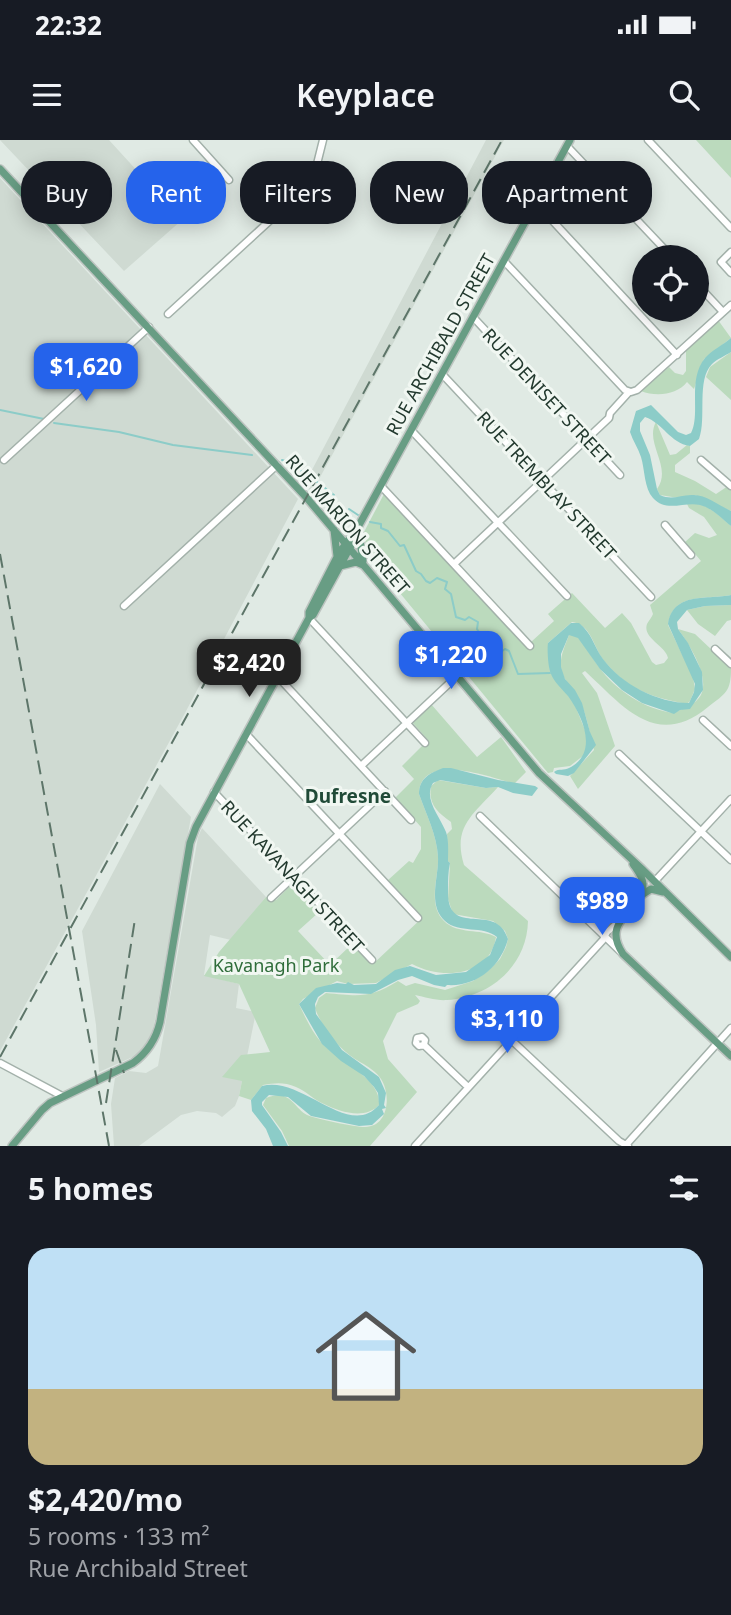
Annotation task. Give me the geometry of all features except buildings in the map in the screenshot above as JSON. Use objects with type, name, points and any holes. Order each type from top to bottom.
[{"type":"main road","name":"RUE ARCHIBALD STREET","points":[[559,161],[569,143]]},
{"type":"main road","name":"RUE MARION STREET","points":[[0,169],[277,465],[562,797],[655,881],[731,957]]},
{"type":"main road","name":"RUE ARCHIBALD STREET","points":[[12,1146],[41,1110],[62,1096],[133,1063],[144,1054],[156,1036],[164,1004],[190,843],[214,792],[309,618],[310,610],[358,529],[524,224]]},
{"type":"main road","points":[[334,529],[358,529],[364,565],[338,562],[334,529]]},
{"type":"main road","points":[[631,860],[643,884],[640,896]]},
{"type":"main road","points":[[667,894],[651,889],[640,896],[622,919],[616,939],[623,954],[731,1056]]},
{"type":"street","points":[[193,140],[229,180]]},
{"type":"street","points":[[168,314],[299,194],[317,164],[323,140]]},
{"type":"street","points":[[648,140],[731,229]]},
{"type":"street","points":[[569,143],[661,245]]},
{"type":"street","points":[[555,224],[677,355]]},
{"type":"street","points":[[731,252],[721,262],[731,273]]},
{"type":"street","points":[[504,261],[630,392]]},
{"type":"street","points":[[709,297],[723,312]]},
{"type":"street","points":[[454,564],[609,418],[630,392],[639,389],[731,305]]},
{"type":"street","name":"RUE DENISET STREET","points":[[473,317],[620,475]]},
{"type":"street","points":[[4,460],[149,327]]},
{"type":"street","name":"RUE TREMBLAY STREET","points":[[442,374],[651,597]]},
{"type":"street","points":[[411,430],[567,596]]},
{"type":"street","points":[[701,460],[731,486]]},
{"type":"street","points":[[124,606],[277,465]]},
{"type":"street","points":[[381,486],[530,646]]},
{"type":"street","points":[[665,525],[691,555]]},
{"type":"street","points":[[309,618],[425,743]]},
{"type":"street","points":[[715,649],[731,664]]},
{"type":"street","points":[[361,766],[457,676]]},
{"type":"street","points":[[278,677],[411,820]]},
{"type":"street","points":[[703,720],[731,746]]},
{"type":"street","points":[[246,734],[418,918]]},
{"type":"street","points":[[619,754],[731,860]]},
{"type":"street","points":[[271,898],[385,791]]},
{"type":"street","name":"RUE KAVANAGH STREET","points":[[214,792],[372,960]]},
{"type":"street","points":[[655,881],[731,799]]},
{"type":"street","points":[[480,816],[623,954]]},
{"type":"street","points":[[415,1146],[607,932],[622,919]]},
{"type":"street","points":[[475,1006],[626,1146],[731,1028]]},
{"type":"street","points":[[424,1045],[468,1087]]},
{"type":"street","points":[[0,1063],[62,1096]]},
{"type":"shaded area","points":[[0,140],[109,140],[128,161],[126,161],[126,224],[177,224],[124,271],[80,224],[112,224],[112,161],[21,162]]},
{"type":"shaded area","points":[[486,140],[504,140],[493,161],[482,161],[482,180],[468,206],[468,174]]},
{"type":"shaded area","points":[[0,178],[21,201],[21,224],[43,224],[298,499],[185,713],[0,1051]]},
{"type":"shaded area","points":[[442,224],[458,224],[312,492],[304,485]]},
{"type":"shaded area","points":[[160,784],[191,817],[154,1025],[149,1040],[135,1056],[99,1072],[96,1025],[82,931]]},
{"type":"shaded area","points":[[202,828],[266,897],[231,940],[210,935],[204,975],[239,984],[236,1008],[256,1012],[239,1096],[235,1106],[222,1117],[216,1113],[197,1111],[181,1115],[139,1146],[114,1146],[111,1104],[115,1078],[129,1071],[146,1073],[158,1066],[198,837]]},
{"type":"green space","points":[[696,140],[731,140],[731,178]]},
{"type":"green space","points":[[718,320],[731,338],[704,359],[694,389],[687,382],[678,390],[666,394],[641,391],[669,367],[675,373],[683,375],[686,371],[686,350]]},
{"type":"green space","points":[[731,352],[731,400],[706,377],[710,367]]},
{"type":"green space","points":[[656,422],[670,455],[676,454],[687,445],[690,446],[690,453],[675,465],[675,472],[716,494],[728,486],[731,489],[731,511],[695,495],[678,498],[660,495],[657,489],[662,472],[653,438]]},
{"type":"green space","points":[[384,494],[529,648],[533,645],[531,642],[554,621],[548,614],[572,593],[605,628],[622,613],[656,665],[664,663],[668,658],[646,629],[653,614],[650,605],[701,561],[685,542],[695,533],[709,538],[717,535],[704,517],[687,504],[700,505],[711,510],[731,526],[731,595],[684,602],[671,614],[668,625],[693,677],[695,689],[690,701],[687,704],[660,698],[628,683],[604,661],[587,631],[572,622],[548,643],[550,672],[574,703],[587,735],[588,752],[570,766],[554,768],[553,772],[548,773],[367,553],[364,532]]},
{"type":"green space","points":[[731,605],[731,620],[727,621],[715,636],[698,624],[687,610],[705,606]]},
{"type":"green space","points":[[678,629],[695,634],[731,668],[726,691],[689,719],[672,724],[656,724],[627,709],[585,671],[582,673],[597,693],[615,746],[578,789],[570,776],[594,750],[582,707],[561,670],[561,658],[569,635],[576,635],[606,675],[622,691],[653,708],[674,713],[698,699],[703,683],[698,663]]},
{"type":"green space","name":"Kavanagh Park","points":[[431,704],[477,757],[501,737],[526,772],[514,784],[474,773],[443,770],[431,773],[422,781],[419,794],[437,849],[435,899],[439,914],[444,921],[456,928],[496,937],[492,950],[485,960],[463,972],[437,972],[412,964],[376,983],[348,984],[337,981],[303,999],[299,1004],[321,1042],[373,1086],[379,1105],[373,1110],[345,1112],[320,1102],[296,1087],[276,1083],[263,1085],[251,1100],[239,1096],[242,1081],[222,1077],[241,1055],[270,1052],[239,984],[204,976],[219,952],[266,897],[276,900],[292,884],[318,913],[298,931],[330,965],[352,944],[373,964],[422,918],[387,881],[409,861],[413,863],[421,849],[421,827],[395,798],[414,779],[402,766],[428,740],[412,722]]},
{"type":"green space","points":[[438,780],[486,788],[498,787],[467,822],[461,840],[461,852],[464,865],[528,921],[521,952],[503,976],[478,993],[443,1000],[415,995],[420,1001],[418,1004],[397,1013],[383,1041],[388,1059],[417,1092],[370,1146],[289,1146],[282,1131],[263,1105],[266,1098],[281,1095],[307,1115],[365,1127],[380,1121],[386,1106],[387,1097],[382,1080],[369,1067],[349,1055],[331,1037],[315,1008],[319,998],[326,993],[371,993],[398,981],[406,986],[415,983],[445,990],[473,981],[488,971],[500,959],[506,947],[508,939],[505,931],[493,921],[453,914],[448,899],[450,863],[447,834],[452,829],[451,822],[438,811],[431,798],[431,786]]},
{"type":"water","points":[[731,338],[731,352],[712,364],[704,380],[699,439],[690,446],[683,444],[645,417],[640,423],[640,431],[650,455],[660,495],[699,495],[731,511],[731,526],[704,506],[664,505],[653,498],[646,484],[641,457],[630,432],[636,411],[651,405],[678,432],[686,435],[691,433],[695,416],[695,386],[700,367],[708,355]]},
{"type":"water","points":[[731,595],[731,605],[687,610],[677,622],[678,629],[702,672],[703,690],[690,709],[674,714],[642,703],[622,690],[600,669],[578,638],[569,635],[561,654],[561,667],[565,679],[582,703],[596,745],[574,773],[568,776],[556,774],[554,772],[567,769],[578,761],[586,744],[579,714],[551,674],[548,643],[571,623],[579,623],[587,631],[603,659],[630,684],[665,700],[689,703],[695,684],[668,624],[671,613],[677,606],[693,599]]},
{"type":"water","points":[[443,768],[538,788],[532,796],[498,787],[486,788],[440,780],[433,783],[430,789],[433,808],[448,839],[450,906],[455,914],[493,922],[502,928],[508,939],[505,949],[486,973],[458,985],[434,985],[412,976],[371,994],[325,992],[318,997],[315,1004],[316,1014],[342,1050],[379,1077],[386,1093],[386,1108],[382,1109],[384,1114],[372,1125],[359,1126],[311,1116],[288,1097],[269,1095],[262,1105],[288,1146],[273,1146],[266,1129],[252,1111],[251,1100],[262,1086],[277,1085],[293,1089],[353,1115],[367,1114],[379,1105],[378,1093],[374,1087],[364,1076],[322,1044],[299,1004],[316,988],[348,982],[354,985],[376,984],[395,970],[410,966],[436,975],[466,972],[490,955],[497,937],[485,931],[451,925],[436,907],[437,849],[419,788],[430,774]]},
{"type":"waterway","points":[[0,410],[44,419]]},
{"type":"waterway","points":[[54,423],[119,432],[173,445],[252,455]]},
{"type":"waterway","points":[[282,460],[292,463],[308,477]]},
{"type":"waterway","points":[[317,482],[334,495]]},
{"type":"waterway","points":[[349,509],[358,515]]},
{"type":"waterway","points":[[370,522],[381,524],[381,528],[388,531],[400,546],[404,545],[416,571],[426,581],[430,583],[437,578],[447,582],[445,589],[451,594],[456,617],[465,620],[469,617],[478,622],[477,629],[480,634]]},
{"type":"waterway","points":[[488,643],[501,652],[505,649],[509,651],[518,674],[550,673]]},
{"type":"railway","points":[[0,1057],[502,140]]},
{"type":"railway","points":[[0,554],[109,1146]]},
{"type":"railway","points":[[106,1103],[135,919]]},
{"type":"railway","points":[[116,1050],[124,1073]]},
{"type":"district","name":"Dufresne","points":[[348,796]]}]
